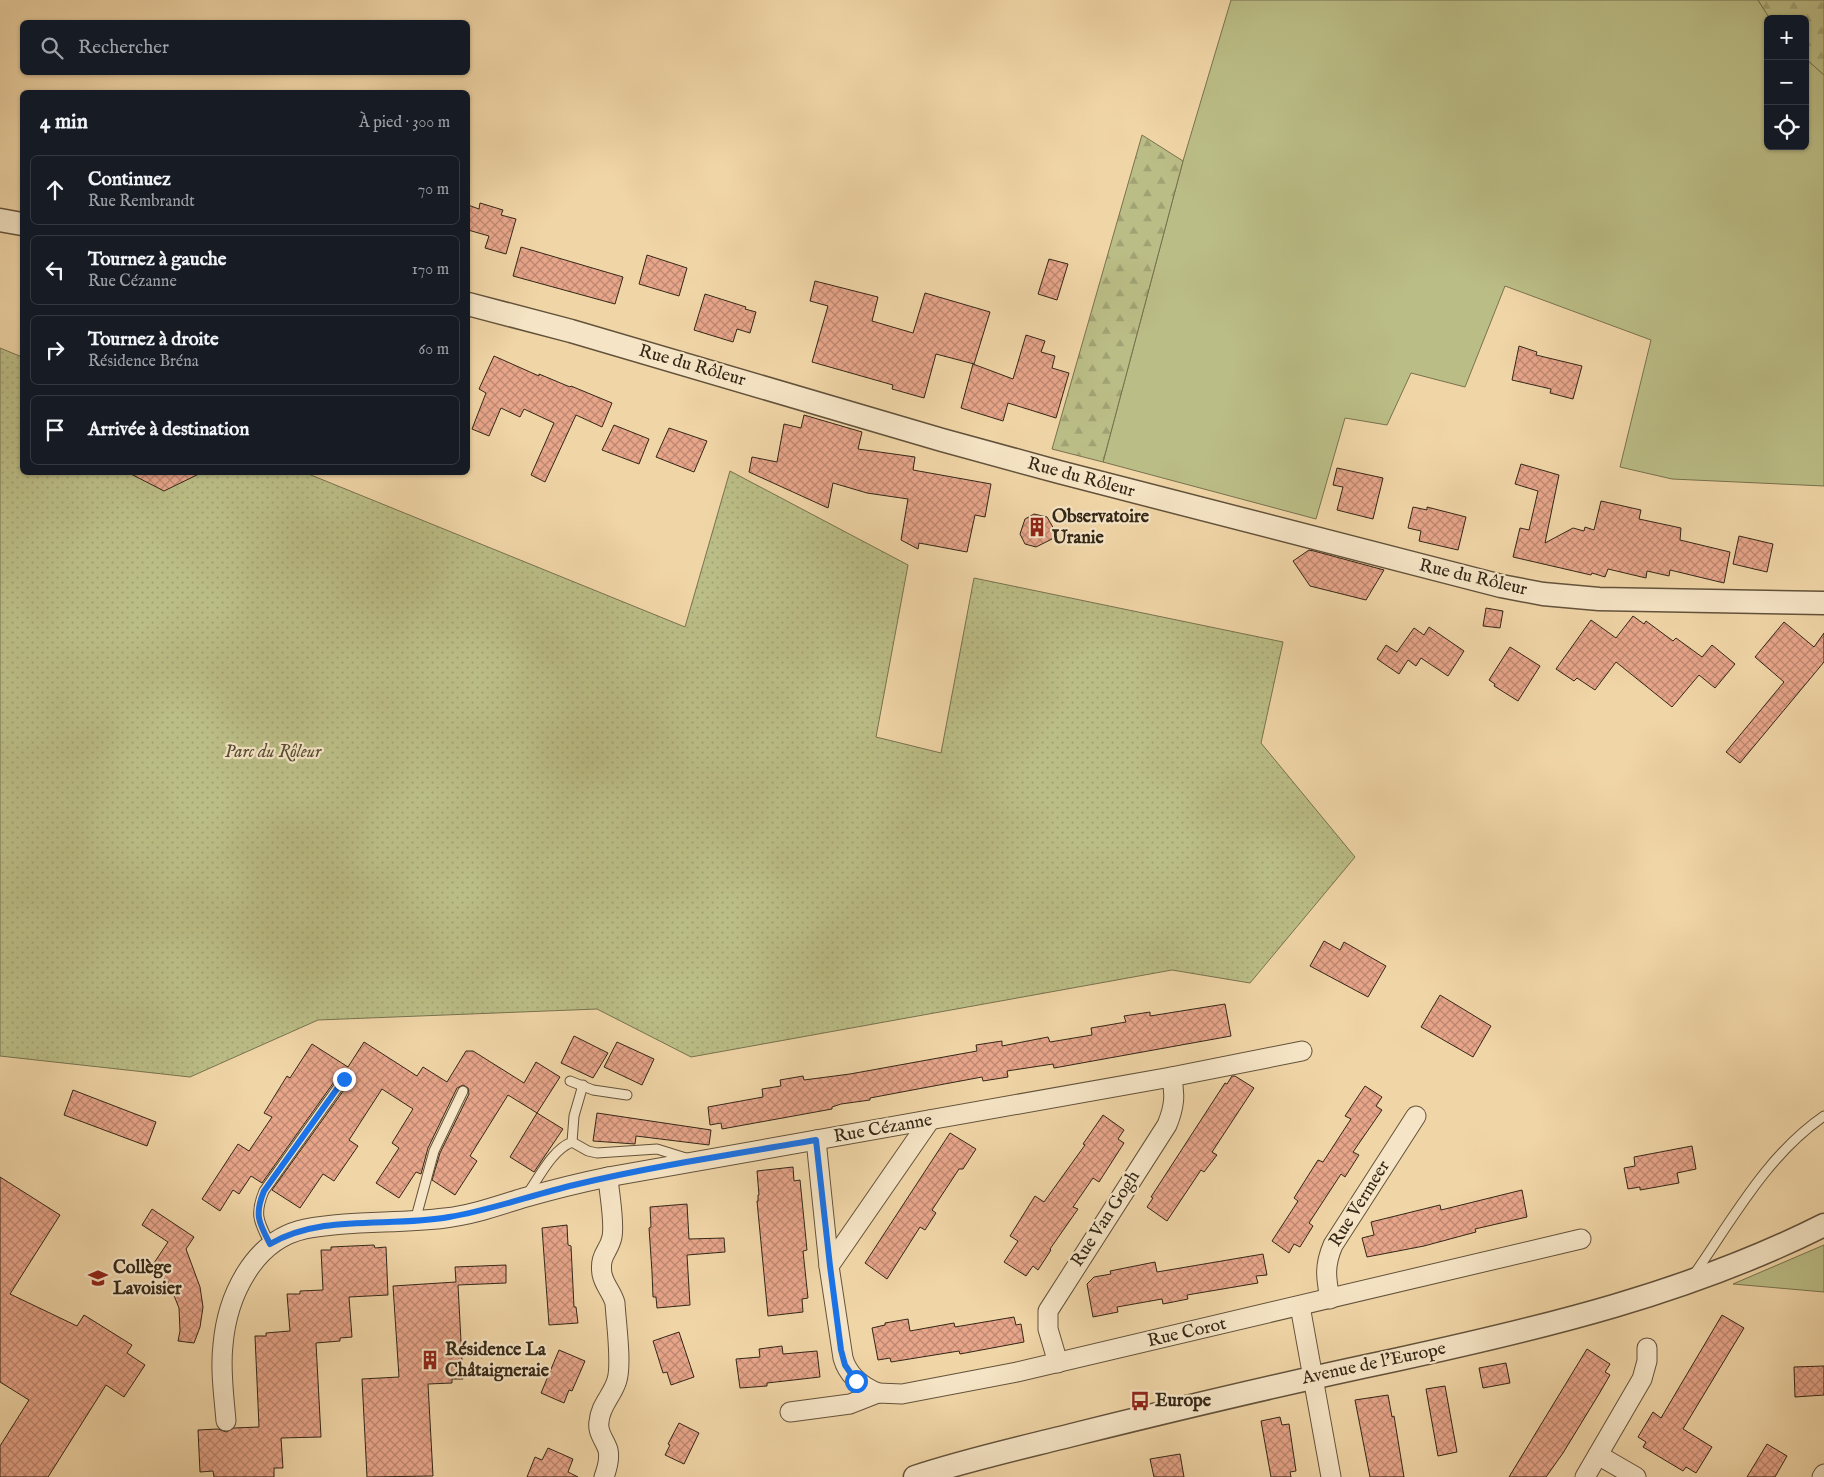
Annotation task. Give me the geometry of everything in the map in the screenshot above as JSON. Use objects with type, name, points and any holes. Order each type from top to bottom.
[{"type":"street","points":[[0,220],[20,224]]},
{"type":"street","name":"Rue du Rôleur","points":[[470,305],[571,331],[942,440],[1059,472],[1501,586],[1543,594],[1598,599],[1824,603]]},
{"type":"street","name":"Rue Cézanne","points":[[226,1421],[222,1346],[227,1318],[235,1297],[250,1268],[270,1244],[304,1230],[447,1218],[608,1178],[694,1161],[1171,1077],[1302,1051]]},
{"type":"street","name":"Rue Van Gogh","points":[[1058,1363],[1048,1329],[1048,1311],[1167,1125],[1171,1116],[1174,1097],[1171,1077]]},
{"type":"street","name":"Rue Vermeer","points":[[1330,1299],[1326,1264],[1333,1245],[1416,1116]]},
{"type":"street","points":[[830,1266],[930,1120]]},
{"type":"street","points":[[816,1140],[841,1350],[845,1365],[856,1381],[878,1393]]},
{"type":"street","points":[[604,1477],[608,1450],[599,1430],[599,1416],[614,1388],[619,1374],[615,1303],[604,1281],[601,1263],[612,1236],[608,1178]]},
{"type":"street","name":"Avenue de l'Europe","points":[[915,1477],[957,1464],[1062,1437],[1314,1377],[1530,1329],[1612,1307],[1689,1282],[1764,1252],[1824,1225]]},
{"type":"street","name":"Rue Corot","points":[[790,1412],[850,1404],[878,1393],[902,1394],[1017,1372],[1581,1240]]},
{"type":"street","points":[[1300,1306],[1331,1477]]},
{"type":"street","points":[[1585,1477],[1642,1379],[1647,1361],[1647,1348]]},
{"type":"street","points":[[1598,1455],[1636,1477]]},
{"type":"lane","points":[[270,1244],[258,1216],[258,1207],[264,1191],[344,1079]]},
{"type":"lane","points":[[570,1080],[599,1092],[627,1095]]},
{"type":"lane","points":[[572,1142],[574,1116],[583,1086]]},
{"type":"lane","points":[[415,1221],[434,1151],[463,1091]]},
{"type":"lane","points":[[1689,1282],[1780,1154],[1801,1132],[1824,1116]]},
{"type":"lane","points":[[525,1198],[557,1152],[566,1144],[572,1142],[597,1154],[656,1149],[694,1161]]},
{"type":"green space","points":[[1231,0],[1758,0],[1767,15],[1764,15],[1764,150],[1809,150],[1809,62],[1824,75],[1824,486],[1672,479],[1620,467],[1651,340],[1505,286],[1465,387],[1411,373],[1387,425],[1345,418],[1316,519],[1103,462],[1183,161]]},
{"type":"green space","points":[[1758,0],[1824,0],[1824,75],[1809,62],[1809,15],[1767,15]]},
{"type":"green space","points":[[1142,135],[1183,161],[1103,462],[1052,449]]},
{"type":"green space","name":"Parc du Rôleur","points":[[0,348],[20,356],[20,475],[311,475],[685,627],[730,471],[908,565],[876,737],[941,753],[974,578],[1283,642],[1261,743],[1355,857],[1250,983],[1172,970],[691,1057],[597,1009],[318,1020],[190,1077],[0,1056]]},
{"type":"green space","points":[[1824,1245],[1824,1292],[1733,1284]]},
{"type":"building","points":[[480,203],[503,210],[501,215],[516,219],[506,254],[485,248],[489,236],[470,231],[470,206],[479,209]]},
{"type":"building","points":[[521,247],[623,277],[615,304],[513,276]]},
{"type":"building","points":[[647,255],[687,268],[679,296],[639,284]]},
{"type":"building","points":[[1049,259],[1068,264],[1057,300],[1038,294]]},
{"type":"building","points":[[815,281],[878,297],[872,321],[913,333],[925,293],[990,312],[974,364],[936,354],[924,398],[892,389],[893,385],[812,362],[828,306],[810,301]]},
{"type":"building","points":[[705,294],[756,312],[750,333],[737,329],[733,342],[694,330]]},
{"type":"building","points":[[1026,335],[1045,341],[1041,352],[1055,356],[1052,368],[1069,373],[1056,418],[1008,403],[1003,421],[961,408],[973,364],[1013,379]]},
{"type":"building","points":[[1519,346],[1537,352],[1536,355],[1582,366],[1573,399],[1550,393],[1551,389],[1512,380]]},
{"type":"building","points":[[494,356],[539,376],[539,374],[612,403],[602,427],[576,415],[545,482],[531,475],[554,423],[524,409],[520,417],[501,408],[489,436],[472,429],[486,393],[479,389]]},
{"type":"building","points":[[804,415],[862,432],[858,449],[915,457],[913,470],[991,484],[985,517],[975,515],[967,552],[919,543],[918,549],[901,540],[908,499],[867,493],[833,483],[828,508],[749,472],[752,457],[777,462],[784,424],[801,428]]},
{"type":"building","points":[[614,425],[649,439],[639,464],[602,450]]},
{"type":"building","points":[[669,428],[707,441],[694,472],[656,457]]},
{"type":"building","points":[[1521,464],[1559,475],[1545,543],[1573,528],[1584,531],[1585,527],[1594,530],[1601,501],[1641,510],[1639,519],[1681,528],[1680,540],[1730,552],[1724,583],[1670,570],[1669,576],[1647,571],[1646,578],[1608,569],[1605,577],[1513,557],[1520,528],[1529,530],[1538,491],[1515,484]]},
{"type":"building","points":[[1337,468],[1383,478],[1373,519],[1337,510],[1343,487],[1333,485]]},
{"type":"building","points":[[133,475],[197,475],[164,491]]},
{"type":"building","points":[[1413,507],[1427,510],[1427,507],[1466,517],[1458,550],[1419,541],[1421,531],[1408,528]]},
{"type":"building","name":"Observatoire Uranie","points":[[1034,514],[1047,517],[1058,536],[1036,547],[1025,544],[1020,534],[1025,519]]},
{"type":"building","points":[[1739,536],[1773,544],[1767,572],[1733,564]]},
{"type":"building","points":[[1309,550],[1384,570],[1366,600],[1310,586],[1293,561]]},
{"type":"building","points":[[1486,608],[1503,611],[1500,628],[1483,626]]},
{"type":"building","points":[[1633,616],[1644,624],[1646,621],[1673,641],[1676,638],[1702,657],[1712,645],[1735,664],[1715,688],[1699,675],[1672,707],[1616,662],[1595,690],[1577,678],[1574,681],[1556,669],[1591,620],[1616,638]]},
{"type":"building","points":[[1784,622],[1814,647],[1824,633],[1824,662],[1740,763],[1726,752],[1784,682],[1755,657]]},
{"type":"building","points":[[1429,627],[1464,651],[1448,676],[1421,658],[1416,666],[1408,660],[1399,674],[1377,659],[1386,645],[1397,652],[1414,628],[1424,635]]},
{"type":"building","points":[[1510,647],[1540,666],[1518,701],[1494,686],[1495,684],[1489,680]]},
{"type":"building","points":[[1324,941],[1340,950],[1344,942],[1386,966],[1368,997],[1310,966]]},
{"type":"building","points":[[1440,995],[1491,1026],[1473,1057],[1421,1027]]},
{"type":"building","points":[[1225,1004],[1231,1036],[1054,1068],[1053,1064],[1007,1071],[1008,1077],[983,1081],[982,1077],[870,1098],[870,1100],[841,1104],[832,1107],[832,1109],[722,1129],[721,1123],[710,1125],[708,1107],[763,1097],[762,1089],[781,1086],[780,1080],[803,1076],[804,1080],[850,1074],[977,1051],[976,1045],[1002,1041],[1002,1046],[1048,1037],[1050,1042],[1092,1035],[1091,1028],[1126,1022],[1124,1016],[1150,1012],[1150,1016]]},
{"type":"building","points":[[574,1036],[608,1053],[593,1078],[561,1063]]},
{"type":"building","points":[[364,1042],[417,1076],[423,1067],[447,1082],[466,1051],[473,1051],[524,1083],[536,1062],[560,1077],[537,1113],[508,1095],[470,1156],[477,1161],[455,1195],[432,1180],[440,1153],[469,1094],[468,1088],[463,1085],[457,1088],[428,1148],[421,1174],[416,1172],[399,1198],[376,1183],[399,1148],[392,1143],[413,1109],[382,1089],[349,1140],[358,1146],[334,1181],[323,1174],[300,1208],[272,1190],[349,1083],[349,1076],[344,1073],[339,1075],[262,1183],[251,1176],[239,1194],[233,1190],[220,1211],[202,1199],[238,1144],[249,1151],[272,1117],[264,1113],[287,1076],[290,1078],[312,1044],[348,1067]]},
{"type":"building","points":[[617,1042],[654,1059],[642,1085],[604,1067]]},
{"type":"building","points":[[1232,1076],[1254,1088],[1212,1152],[1217,1155],[1204,1172],[1201,1170],[1167,1221],[1147,1207],[1153,1198],[1151,1197],[1225,1083],[1227,1084]]},
{"type":"building","points":[[1365,1086],[1382,1097],[1376,1106],[1382,1110],[1353,1152],[1359,1155],[1345,1177],[1341,1174],[1309,1223],[1313,1226],[1300,1247],[1294,1244],[1289,1253],[1272,1241],[1298,1201],[1294,1198],[1318,1160],[1323,1162],[1351,1119],[1345,1116]]},
{"type":"building","points":[[73,1090],[156,1122],[147,1146],[64,1115]]},
{"type":"building","points":[[537,1113],[563,1129],[534,1172],[510,1157]]},
{"type":"building","points":[[597,1113],[711,1130],[709,1145],[636,1136],[635,1144],[593,1141]]},
{"type":"building","points":[[1103,1115],[1124,1130],[1118,1139],[1124,1143],[1099,1182],[1093,1178],[1073,1207],[1078,1209],[1038,1270],[1033,1266],[1026,1276],[1004,1262],[1018,1241],[1010,1236],[1035,1196],[1044,1202],[1085,1145],[1083,1144]]},
{"type":"building","points":[[950,1133],[976,1149],[963,1169],[959,1169],[932,1210],[936,1213],[925,1230],[920,1227],[887,1279],[865,1263]]},
{"type":"building","points":[[1692,1146],[1696,1169],[1677,1173],[1679,1183],[1640,1190],[1640,1187],[1628,1189],[1624,1168],[1635,1166],[1634,1157]]},
{"type":"building","points":[[793,1167],[794,1181],[800,1180],[807,1250],[803,1251],[808,1298],[802,1299],[803,1312],[768,1316],[757,1201],[759,1195],[757,1171]]},
{"type":"building","points":[[0,1177],[60,1215],[10,1294],[77,1326],[84,1315],[132,1345],[127,1353],[145,1365],[124,1397],[106,1385],[48,1477],[0,1477],[0,1446],[29,1400],[0,1382]]},
{"type":"building","points":[[1522,1190],[1527,1217],[1475,1229],[1476,1232],[1424,1246],[1367,1257],[1362,1238],[1374,1235],[1371,1222],[1440,1205],[1441,1210]]},
{"type":"building","points":[[687,1204],[689,1239],[724,1238],[725,1252],[687,1255],[690,1305],[657,1308],[656,1297],[653,1297],[649,1228],[651,1227],[650,1207]]},
{"type":"building","points":[[152,1209],[194,1237],[186,1249],[200,1287],[203,1307],[200,1327],[194,1343],[178,1341],[180,1331],[179,1308],[167,1281],[152,1266],[168,1242],[142,1225]]},
{"type":"building","points":[[567,1225],[568,1245],[571,1246],[574,1307],[576,1307],[578,1323],[549,1325],[542,1228]]},
{"type":"building","points":[[374,1245],[375,1248],[386,1247],[388,1295],[349,1297],[352,1337],[340,1338],[340,1341],[316,1343],[321,1437],[281,1438],[283,1468],[274,1468],[274,1477],[214,1477],[213,1471],[200,1472],[198,1430],[218,1429],[226,1432],[234,1428],[259,1427],[255,1336],[266,1336],[266,1333],[290,1331],[287,1294],[300,1294],[300,1291],[323,1290],[321,1250],[331,1250],[331,1247]]},
{"type":"building","points":[[1263,1254],[1267,1275],[1256,1276],[1258,1283],[1187,1295],[1188,1299],[1163,1304],[1162,1299],[1117,1307],[1118,1312],[1093,1317],[1087,1284],[1094,1277],[1111,1274],[1110,1271],[1155,1262],[1157,1272]]},
{"type":"building","points":[[506,1265],[506,1283],[458,1285],[463,1379],[452,1379],[452,1383],[428,1384],[433,1476],[367,1477],[362,1379],[399,1377],[393,1286],[456,1282],[455,1267]]},
{"type":"building","points":[[1722,1315],[1744,1328],[1683,1429],[1712,1447],[1696,1473],[1686,1467],[1683,1471],[1643,1447],[1646,1442],[1638,1437],[1653,1412],[1661,1418]]},
{"type":"building","points":[[1014,1317],[1016,1325],[1021,1324],[1024,1342],[960,1354],[959,1351],[891,1362],[890,1358],[878,1360],[872,1328],[885,1325],[885,1323],[908,1319],[910,1331],[954,1323],[955,1327]]},
{"type":"building","points":[[679,1332],[694,1377],[671,1385],[667,1372],[663,1373],[653,1341]]},
{"type":"building","points":[[782,1346],[783,1354],[817,1351],[820,1377],[767,1383],[767,1386],[740,1388],[736,1359],[760,1357],[759,1349]]},
{"type":"building","points":[[1587,1349],[1610,1364],[1605,1372],[1610,1375],[1599,1394],[1546,1477],[1509,1477]]},
{"type":"building","points":[[559,1350],[585,1361],[572,1391],[569,1390],[564,1403],[541,1393]]},
{"type":"building","points":[[1506,1363],[1510,1383],[1483,1388],[1479,1368]]},
{"type":"building","points":[[1824,1366],[1824,1395],[1795,1397],[1794,1367]]},
{"type":"building","points":[[1445,1386],[1457,1452],[1438,1456],[1426,1389]]},
{"type":"building","points":[[1388,1395],[1392,1417],[1394,1416],[1404,1477],[1370,1477],[1355,1400]]},
{"type":"building","points":[[1280,1417],[1282,1425],[1289,1424],[1296,1471],[1290,1472],[1291,1477],[1271,1477],[1261,1421]]},
{"type":"building","points":[[679,1423],[699,1433],[684,1464],[665,1455],[670,1445],[668,1444]]},
{"type":"building","points":[[1767,1444],[1787,1456],[1775,1477],[1747,1477]]},
{"type":"building","points":[[548,1448],[573,1459],[568,1472],[578,1477],[527,1477],[535,1457],[542,1460]]},
{"type":"building","points":[[1180,1454],[1184,1477],[1154,1477],[1150,1459]]},
{"type":"place","name":"Observatoire Uranie","points":[[1037,527]]},
{"type":"place","name":"Collège Lavoisier","points":[[98,1278]]},
{"type":"place","name":"Résidence La Châtaigneraie","points":[[430,1360]]},
{"type":"place","name":"Europe","points":[[1140,1401]]},
{"type":"route","points":[[344,1079],[264,1191],[258,1207],[258,1216],[270,1244],[304,1230],[447,1218],[573,1185],[694,1161],[816,1140],[841,1350],[845,1365],[856,1381]]}]
